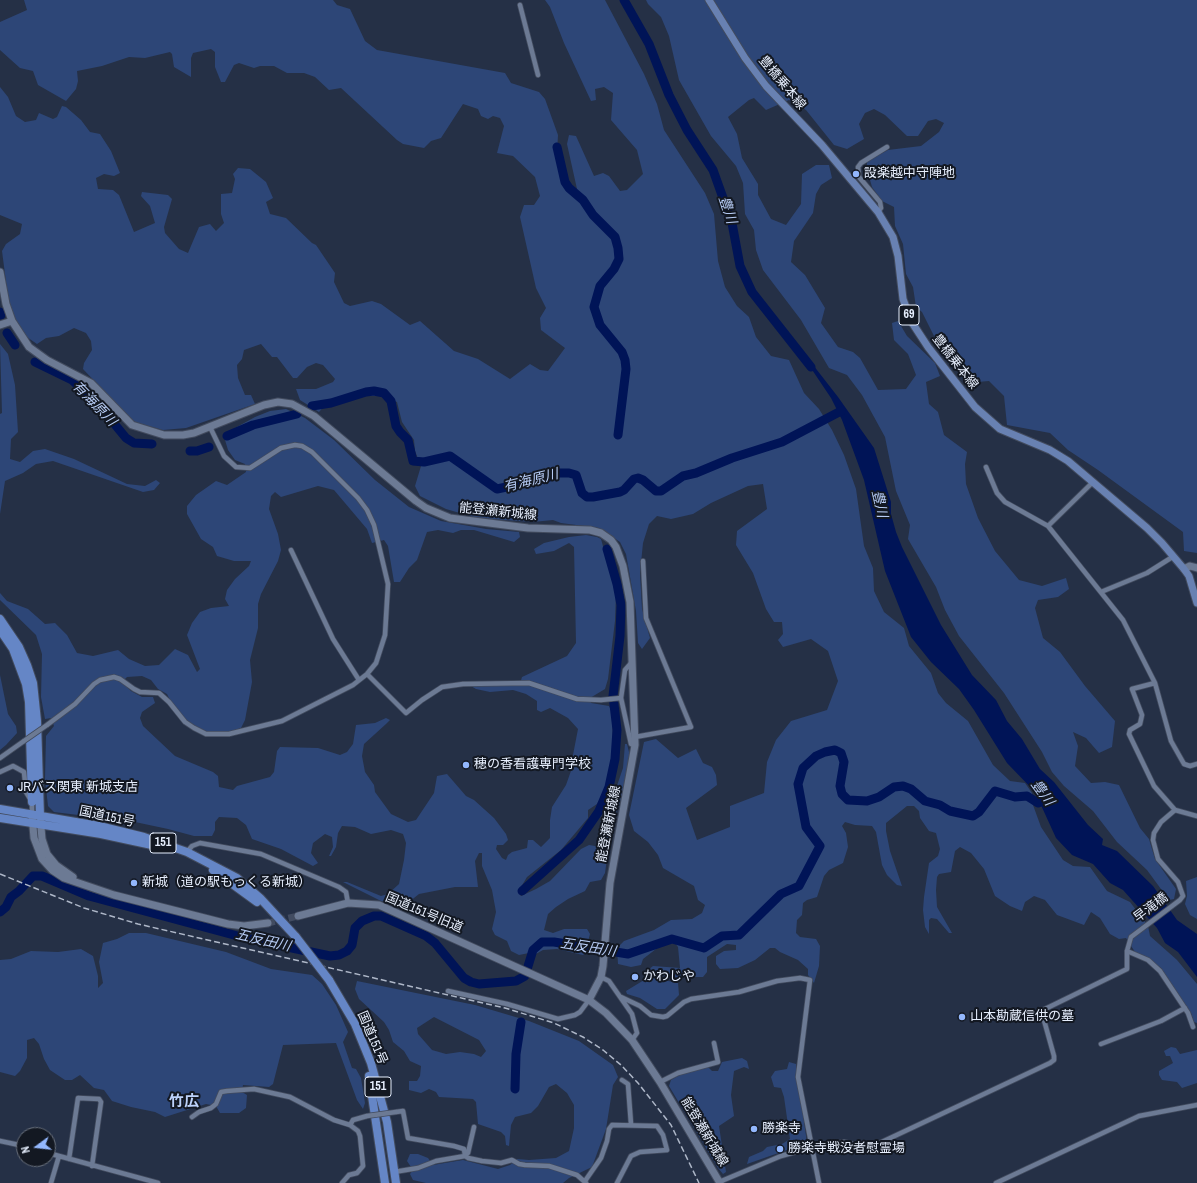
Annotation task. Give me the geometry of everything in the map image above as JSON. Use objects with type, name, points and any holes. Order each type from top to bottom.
[{"type":"highway","points":[[0,619],[19,647],[33,683],[37,721],[36,816]]},
{"type":"highway","points":[[0,630],[13,649],[26,684],[30,702],[32,802]]},
{"type":"highway","name":"国道151号","points":[[0,809],[99,826],[144,837],[187,852],[236,878],[260,898],[296,938],[329,980],[355,1024],[371,1063],[384,1110],[396,1183]]},
{"type":"highway","name":"国道151号","points":[[0,818],[143,842],[185,857],[211,869],[254,900],[296,938]]},
{"type":"highway","name":"国道151号","points":[[340,998],[353,1026],[371,1080],[386,1183]]},
{"type":"main road","name":"豊橋乗本線","points":[[709,0],[745,58],[766,86],[822,145],[878,212],[893,237],[898,256],[903,299],[911,321],[928,347],[975,407],[1000,429],[1050,450],[1068,461],[1147,528],[1174,556],[1189,576],[1197,602]]},
{"type":"main road","name":"能登瀬新城線","points":[[0,272],[6,304],[12,321],[20,336],[29,347],[47,360],[92,383],[132,425],[169,436],[194,433],[264,405],[278,402],[292,404],[314,416],[426,508],[450,518],[528,528],[590,530],[601,533],[611,540],[616,546],[623,566],[630,602],[635,745],[610,883],[605,957],[601,976]]},
{"type":"main road","points":[[0,325],[12,321]]},
{"type":"main road","points":[[1184,569],[1190,566],[1197,568]]},
{"type":"main road","points":[[36,816],[36,825],[52,862],[72,877],[97,889],[228,924],[244,926],[268,923]]},
{"type":"main road","name":"国道151号旧道","points":[[298,916],[348,903],[379,905],[589,1000]]},
{"type":"main road","points":[[589,1000],[601,976]]},
{"type":"main road","name":"能登瀬新城線","points":[[589,1000],[606,1013],[632,1040],[660,1082],[719,1182]]},
{"type":"street","points":[[520,5],[538,75]]},
{"type":"street","points":[[878,212],[881,208],[880,202],[859,177],[858,167],[861,163],[887,147]]},
{"type":"street","points":[[0,758],[75,704],[94,684],[108,677],[120,679],[140,692],[159,693],[169,702],[185,722],[206,734],[216,735],[282,721],[359,680],[367,674],[376,663],[382,650],[388,600],[386,568],[374,525],[367,510],[344,482],[312,452],[302,446],[287,446],[280,448],[257,465],[250,468],[240,468],[230,463],[224,456],[210,427]]},
{"type":"street","points":[[986,467],[997,494],[1005,502],[1048,526],[1127,626],[1155,683],[1171,741],[1184,764],[1190,766],[1197,764]]},
{"type":"street","points":[[1048,526],[1093,482]]},
{"type":"street","points":[[291,550],[333,640],[359,680]]},
{"type":"street","points":[[1101,592],[1147,573],[1174,556]]},
{"type":"street","points":[[635,737],[691,727],[646,618],[643,561]]},
{"type":"street","points":[[632,662],[625,670],[620,699],[629,738],[631,744],[635,745]]},
{"type":"street","points":[[367,674],[406,714],[422,700],[442,687],[463,684],[529,683],[577,699],[620,699]]},
{"type":"street","points":[[1155,683],[1132,689],[1142,715],[1140,724],[1130,730],[1129,734],[1154,786],[1175,810],[1197,816]]},
{"type":"street","points":[[0,772],[13,766],[22,770],[25,776],[26,792],[32,802],[36,816]]},
{"type":"street","name":"早滝橋","points":[[1127,951],[1128,943],[1136,934],[1180,900],[1183,896],[1183,891],[1178,882],[1158,858],[1153,840],[1157,827],[1175,810]]},
{"type":"street","points":[[187,852],[192,846],[200,843],[261,854],[339,887],[346,892],[348,903]]},
{"type":"street","points":[[719,1182],[774,1158],[813,1147],[844,1142],[869,1148],[1050,1063],[1054,1060],[1054,1056],[1042,1013],[1043,1010],[1092,984],[1123,972],[1127,969],[1127,951],[1148,960],[1155,966],[1185,1008],[1193,1027]]},
{"type":"street","points":[[601,976],[609,981],[622,997],[632,1014],[637,1033],[632,1040]]},
{"type":"street","points":[[622,997],[640,1006],[651,1014],[663,1017],[668,1016],[684,1002],[691,999],[739,992],[777,981],[800,978],[810,980],[798,1077],[819,1183]]},
{"type":"street","points":[[448,992],[507,1004],[558,1019],[575,1015],[580,1012],[589,1000]]},
{"type":"street","points":[[1101,1044],[1161,1020],[1185,1008]]},
{"type":"street","points":[[660,1082],[678,1073],[718,1062],[714,1043]]},
{"type":"street","points":[[622,1080],[628,1084],[631,1124]]},
{"type":"street","points":[[192,1117],[216,1104],[221,1092],[254,1089],[290,1097],[334,1120],[350,1125],[358,1131],[364,1161],[361,1170],[349,1174],[342,1183]]},
{"type":"street","points":[[68,1159],[78,1098],[99,1099],[101,1102],[92,1166]]},
{"type":"street","points":[[996,1183],[1134,1118],[1149,1113],[1197,1105]]},
{"type":"street","points":[[350,1125],[353,1120],[367,1116],[403,1111],[408,1138],[454,1146],[464,1150],[465,1156]]},
{"type":"street","points":[[394,1172],[418,1168],[436,1161],[465,1156],[494,1163],[512,1160],[525,1166],[550,1166],[577,1175],[586,1182],[602,1158],[606,1149],[610,1127],[612,1125],[631,1124],[657,1126],[663,1135],[668,1150],[640,1152],[631,1156],[617,1183]]},
{"type":"street","points":[[465,1156],[468,1153],[474,1127]]},
{"type":"street","points":[[0,1141],[16,1144]]},
{"type":"street","points":[[56,1155],[158,1183]]},
{"type":"street","points":[[50,1183],[59,1156]]},
{"type":"shaded area","points":[[24,0],[333,0],[337,5],[350,9],[365,41],[377,50],[505,73],[511,83],[539,92],[545,99],[558,135],[557,153],[565,187],[574,197],[577,189],[567,144],[569,135],[576,136],[594,176],[603,173],[609,176],[620,191],[627,190],[643,174],[637,150],[611,120],[613,93],[604,87],[595,89],[596,100],[591,101],[564,43],[550,7],[545,0],[605,0],[644,74],[657,104],[664,130],[705,193],[714,214],[718,261],[725,287],[737,306],[749,317],[756,337],[771,356],[789,360],[804,393],[819,409],[832,430],[844,455],[856,489],[864,546],[873,568],[874,591],[884,612],[904,628],[909,646],[931,673],[938,693],[946,703],[968,721],[993,765],[1010,781],[1025,783],[1032,793],[1033,805],[1041,827],[1063,860],[1073,866],[1090,867],[1107,891],[1130,902],[1148,926],[1150,936],[1177,960],[1197,984],[1197,1023],[1194,1022],[1191,1013],[1161,968],[1149,959],[1135,952],[1126,938],[1119,939],[1110,934],[1100,918],[1091,912],[1084,925],[1057,915],[1045,900],[1034,896],[1025,902],[1022,911],[1010,906],[995,896],[984,869],[971,853],[960,847],[955,851],[951,872],[939,874],[937,877],[937,907],[952,933],[949,933],[937,919],[931,918],[929,920],[929,934],[925,927],[923,910],[924,897],[929,863],[938,856],[940,849],[936,833],[929,831],[920,818],[919,811],[914,806],[907,806],[886,823],[890,851],[902,886],[897,885],[887,875],[882,865],[876,832],[872,826],[855,825],[845,822],[842,826],[846,833],[848,847],[843,863],[829,870],[824,876],[817,897],[803,903],[802,915],[797,920],[796,933],[800,937],[816,939],[820,946],[819,966],[814,983],[808,975],[808,969],[798,960],[780,952],[775,948],[770,948],[755,960],[738,968],[720,969],[716,964],[716,956],[724,951],[736,950],[736,945],[727,944],[707,957],[707,972],[703,977],[672,977],[650,973],[648,970],[653,966],[680,968],[678,947],[675,943],[665,944],[656,949],[643,959],[641,965],[631,967],[618,964],[617,948],[624,941],[654,930],[671,920],[692,919],[702,913],[705,905],[698,900],[694,886],[663,868],[658,855],[648,842],[634,831],[629,815],[644,742],[656,739],[678,758],[696,749],[703,763],[712,767],[716,775],[717,785],[686,808],[697,840],[730,827],[730,806],[764,793],[767,762],[776,740],[791,721],[827,710],[838,681],[828,651],[811,639],[783,647],[778,640],[783,634],[782,622],[774,622],[766,609],[753,573],[736,545],[737,531],[767,509],[763,484],[748,486],[711,503],[693,514],[671,519],[657,516],[649,524],[643,543],[640,573],[642,609],[650,638],[642,649],[638,643],[636,611],[626,554],[620,542],[599,528],[561,523],[553,520],[533,522],[477,518],[446,509],[420,496],[415,486],[421,466],[415,451],[414,440],[402,422],[397,402],[382,396],[360,396],[326,404],[319,412],[300,400],[296,389],[316,389],[333,382],[335,379],[323,365],[316,363],[307,367],[297,378],[293,378],[277,357],[272,357],[261,344],[244,350],[242,359],[237,365],[238,378],[245,395],[251,395],[255,404],[186,428],[163,430],[131,421],[120,411],[83,369],[84,363],[92,350],[91,341],[86,333],[74,328],[59,336],[46,338],[37,344],[24,335],[14,319],[9,305],[2,251],[6,244],[20,234],[22,224],[0,215],[0,87],[8,97],[16,116],[25,122],[36,120],[39,113],[53,119],[57,117],[62,106],[66,107],[81,120],[90,132],[100,134],[111,151],[120,173],[114,176],[104,174],[96,178],[98,189],[113,190],[119,195],[134,232],[155,223],[150,206],[141,196],[142,192],[168,195],[172,199],[164,227],[165,233],[179,249],[188,253],[199,227],[210,224],[216,231],[224,223],[221,214],[221,194],[232,193],[235,179],[233,174],[238,168],[250,169],[266,182],[273,198],[266,202],[270,214],[286,218],[316,245],[335,273],[334,282],[344,303],[350,306],[372,301],[381,304],[410,325],[420,321],[454,351],[478,359],[510,379],[530,364],[540,370],[548,371],[565,348],[541,330],[540,318],[546,308],[536,288],[520,217],[524,205],[534,205],[540,196],[535,177],[513,156],[497,153],[504,126],[500,118],[493,116],[488,119],[481,116],[478,109],[463,104],[441,138],[431,141],[424,148],[403,144],[341,88],[329,90],[315,77],[304,73],[287,73],[274,66],[260,66],[254,68],[239,63],[234,65],[225,82],[221,82],[215,67],[215,52],[211,49],[193,53],[191,58],[191,77],[174,67],[172,54],[170,52],[145,58],[129,57],[102,66],[77,71],[78,81],[76,89],[66,101],[38,85],[33,71],[20,68],[0,50],[0,22],[27,10]]},
{"type":"shaded area","points":[[646,0],[1197,0],[1197,553],[1184,551],[1183,532],[1068,450],[1050,433],[1007,425],[1004,396],[989,381],[965,383],[955,366],[940,348],[922,312],[916,307],[913,287],[906,274],[903,244],[895,226],[894,207],[882,201],[872,187],[867,169],[867,161],[888,150],[921,146],[939,132],[944,123],[936,119],[928,121],[918,136],[907,136],[885,115],[874,109],[865,113],[859,124],[864,139],[847,149],[834,145],[806,110],[789,100],[766,110],[754,98],[749,100],[728,117],[737,134],[742,158],[758,184],[758,195],[771,219],[786,225],[801,204],[802,174],[816,165],[829,165],[832,178],[821,185],[816,194],[813,213],[794,241],[791,262],[805,275],[825,308],[821,323],[838,347],[853,352],[860,358],[878,390],[906,389],[916,375],[908,354],[894,340],[892,323],[898,321],[907,336],[935,363],[940,376],[926,382],[929,404],[938,412],[944,435],[967,452],[965,464],[966,484],[978,518],[995,551],[1019,580],[1042,586],[1066,578],[1069,589],[1058,597],[1038,600],[1035,608],[1043,638],[1060,652],[1085,686],[1115,721],[1112,747],[1099,753],[1086,738],[1073,732],[1078,746],[1075,766],[1091,783],[1105,782],[1119,785],[1140,828],[1149,839],[1155,859],[1176,889],[1174,899],[1169,900],[1147,870],[1117,842],[1093,811],[1064,786],[1052,772],[1042,752],[1004,693],[959,636],[945,610],[936,587],[908,539],[910,525],[896,491],[885,437],[862,395],[847,375],[829,368],[801,320],[763,270],[756,250],[754,230],[745,214],[743,183],[736,166],[711,136],[679,80],[669,36],[661,17]]},
{"type":"shaded area","points":[[0,344],[8,354],[15,385],[18,432],[11,439],[10,459],[20,462],[33,451],[45,449],[74,459],[127,484],[145,486],[156,480],[160,483],[154,490],[143,492],[53,461],[36,464],[23,473],[5,481],[0,514],[0,414],[2,413]]},
{"type":"shaded area","points":[[286,409],[305,418],[334,440],[375,480],[409,507],[441,521],[486,529],[519,532],[520,537],[514,542],[474,530],[461,530],[453,533],[438,530],[427,532],[417,560],[409,568],[400,582],[394,582],[388,546],[384,540],[372,543],[367,529],[334,490],[318,486],[281,497],[275,492],[271,496],[269,509],[278,534],[281,550],[278,561],[261,594],[258,604],[258,628],[250,660],[252,682],[245,720],[241,728],[230,732],[217,734],[198,729],[174,708],[167,694],[158,689],[151,680],[142,676],[127,677],[122,682],[131,691],[142,697],[153,697],[155,703],[142,712],[140,718],[143,726],[175,756],[213,772],[218,776],[219,787],[233,790],[237,786],[270,777],[274,772],[277,751],[280,747],[318,748],[340,755],[347,752],[353,744],[356,725],[375,723],[386,718],[390,720],[364,744],[362,756],[365,772],[374,785],[375,792],[391,814],[408,822],[416,820],[434,793],[437,776],[447,774],[466,796],[474,800],[494,818],[506,834],[508,840],[503,845],[497,845],[496,849],[502,858],[506,860],[508,855],[512,852],[527,848],[528,840],[533,840],[541,847],[550,838],[552,807],[566,785],[572,768],[572,760],[578,729],[568,718],[550,708],[541,712],[537,710],[537,701],[526,694],[513,690],[490,692],[476,689],[471,686],[520,684],[522,677],[567,656],[576,643],[574,547],[569,543],[554,551],[536,554],[534,549],[544,543],[569,537],[586,535],[601,539],[616,594],[615,621],[608,679],[605,689],[590,698],[591,703],[609,706],[612,712],[613,743],[610,769],[604,792],[597,804],[588,810],[588,818],[561,850],[527,877],[518,892],[521,896],[550,881],[581,849],[589,845],[601,847],[606,841],[608,834],[605,826],[607,815],[623,768],[625,744],[627,744],[630,756],[628,776],[611,830],[605,873],[601,880],[590,882],[585,891],[568,899],[548,914],[544,930],[553,933],[564,929],[587,929],[590,934],[585,953],[583,955],[557,949],[543,950],[534,955],[529,953],[519,955],[511,951],[507,941],[495,935],[492,929],[496,912],[492,890],[482,866],[482,853],[479,853],[475,861],[478,887],[455,887],[419,894],[409,902],[393,903],[381,901],[343,882],[347,882],[381,896],[388,894],[399,884],[406,843],[403,834],[391,830],[371,834],[355,827],[342,826],[338,833],[336,847],[331,856],[329,856],[333,847],[332,837],[325,834],[313,843],[311,853],[318,863],[313,866],[281,849],[252,839],[246,825],[237,818],[219,817],[215,822],[215,830],[212,836],[194,836],[135,822],[54,812],[48,806],[45,779],[46,736],[54,726],[51,718],[45,719],[41,697],[42,654],[36,635],[0,600],[0,593],[7,601],[28,609],[45,624],[55,623],[67,635],[77,653],[93,656],[118,650],[129,659],[145,666],[159,665],[175,649],[188,655],[197,672],[200,669],[187,635],[192,623],[200,612],[211,608],[229,606],[225,599],[227,590],[235,579],[249,566],[251,561],[234,561],[217,556],[213,547],[201,539],[187,514],[187,506],[196,495],[216,481],[227,485],[246,472],[245,464],[235,460],[228,450],[225,440],[226,433],[255,417],[270,411]]},
{"type":"shaded area","points":[[0,675],[8,714],[16,726],[17,733],[0,750]]},
{"type":"shaded area","points":[[1197,877],[1197,919],[1190,915],[1185,904],[1187,896],[1186,881]]},
{"type":"shaded area","points":[[129,933],[146,933],[226,952],[271,969],[312,975],[322,984],[336,1005],[348,1032],[343,1042],[352,1068],[356,1069],[361,1078],[365,1103],[363,1109],[357,1100],[336,1043],[283,1045],[273,1084],[269,1087],[243,1085],[242,1092],[247,1095],[246,1108],[239,1113],[220,1113],[216,1106],[206,1104],[165,1117],[155,1112],[112,1101],[104,1090],[94,1088],[80,1075],[72,1080],[65,1080],[50,1070],[44,1059],[39,1044],[34,1038],[27,1040],[27,1058],[20,1071],[15,1076],[0,1072],[0,960],[11,959],[31,951],[58,952],[81,949],[93,956],[98,976],[98,988],[103,983],[99,962],[103,943],[117,939]]},
{"type":"shaded area","points":[[649,977],[678,983],[679,995],[665,1009],[657,1009],[640,998],[627,994],[626,991]]},
{"type":"shaded area","points":[[357,981],[475,1005],[529,1021],[579,1041],[613,1065],[618,1077],[613,1085],[606,1129],[592,1167],[569,1178],[563,1183],[426,1183],[413,1180],[410,1174],[413,1170],[407,1161],[410,1154],[418,1154],[428,1158],[433,1165],[463,1160],[498,1169],[510,1165],[517,1159],[529,1160],[556,1158],[569,1151],[574,1128],[574,1105],[567,1093],[556,1084],[549,1087],[538,1106],[531,1113],[515,1117],[511,1125],[509,1146],[506,1145],[505,1136],[501,1132],[478,1124],[476,1102],[473,1099],[439,1097],[436,1092],[429,1089],[421,1093],[409,1090],[409,1081],[417,1081],[420,1076],[421,1066],[410,1061],[404,1051],[393,1042],[389,1030],[384,1022],[359,999],[355,989]],"holes":[[[434,1017],[479,1040],[486,1051],[481,1057],[474,1054],[460,1052],[446,1054],[432,1050],[418,1034],[417,1028]]]},
{"type":"shaded area","points":[[1171,1047],[1176,1048],[1180,1054],[1197,1050],[1197,1083],[1182,1088],[1177,1082],[1162,1080],[1159,1075],[1159,1071],[1173,1063],[1170,1056],[1166,1056],[1164,1051]]},
{"type":"shaded area","points":[[742,1058],[747,1061],[749,1069],[744,1067],[734,1071],[731,1095],[734,1116],[719,1126],[726,1172],[723,1174],[669,1086],[671,1080],[684,1072],[708,1067],[712,1071],[718,1071],[722,1062]]},
{"type":"shaded area","points":[[789,1062],[796,1064],[807,1143],[747,1164],[749,1157],[763,1151],[767,1147],[782,1144],[790,1139],[784,1097],[781,1088],[774,1087],[771,1077],[775,1071],[787,1069]]},
{"type":"water","points":[[782,325],[838,397],[874,448],[891,502],[891,514],[896,532],[902,547],[941,625],[972,675],[996,700],[1007,721],[1022,739],[1040,769],[1054,782],[1088,825],[1103,839],[1102,845],[1117,851],[1153,886],[1177,920],[1197,934],[1197,977],[1178,952],[1165,943],[1157,928],[1123,890],[1110,883],[1093,864],[1072,855],[1056,838],[1035,792],[1007,763],[959,689],[931,662],[911,637],[885,571],[864,480],[842,420],[831,398]]},
{"type":"waterway","name":"豊川","points":[[624,0],[649,44],[669,95],[687,130],[713,170],[732,223],[740,266],[752,292],[811,367]]},
{"type":"waterway","points":[[557,147],[565,182],[569,188],[583,200],[593,215],[615,237],[618,248],[619,259],[614,269],[600,286],[594,307],[600,325],[622,352],[625,360],[626,369],[618,435]]},
{"type":"waterway","name":"有海原川","points":[[7,333],[15,345]]},
{"type":"waterway","name":"有海原川","points":[[35,362],[72,380],[98,404],[126,438],[134,443],[152,444]]},
{"type":"waterway","name":"有海原川","points":[[312,406],[331,403],[366,392],[374,391],[384,393],[391,401],[396,426],[408,440],[413,461],[424,462],[450,456],[497,489],[544,479],[559,473],[569,473],[576,475],[582,493],[587,497],[620,492],[624,490],[634,479],[638,478],[643,480],[656,491],[661,491],[683,476],[696,473],[732,458],[782,442],[841,411]]},
{"type":"waterway","name":"有海原川","points":[[227,436],[253,425],[297,414]]},
{"type":"waterway","name":"有海原川","points":[[190,451],[197,451],[209,447]]},
{"type":"waterway","points":[[522,891],[579,840],[599,811],[609,787],[615,759],[617,730],[613,696],[620,636],[621,605],[617,584],[607,549]]},
{"type":"waterway","name":"五反田川","points":[[0,912],[6,907],[11,897],[33,876],[42,876],[89,896],[245,938],[330,956],[339,955],[347,951],[352,945],[355,928],[362,921],[374,916],[381,916],[426,936],[435,943],[464,978],[471,982],[479,984],[516,981],[525,976],[533,950],[542,942],[554,942],[628,954],[672,939],[704,948],[722,936],[739,935],[781,894],[799,886],[820,846],[806,827],[798,784],[803,768],[816,756],[825,752],[835,750],[841,753],[844,762],[840,786],[842,794],[848,800],[867,801],[879,797],[894,787],[903,786],[911,789],[925,801],[940,805],[950,811],[973,816],[979,812],[995,791],[1015,797],[1027,796],[1038,803],[1048,799]]},
{"type":"waterway","points":[[515,1089],[516,1054],[521,1022]]},
{"type":"tunnel","points":[[268,923],[298,916]]},
{"type":"railway","points":[[0,874],[84,908],[138,924],[505,1008],[554,1023],[583,1037],[603,1050],[621,1065],[638,1083],[671,1125],[699,1183]]},
{"type":"place","name":"設楽越中守陣地","points":[[856,174]]},
{"type":"place","name":"穂の香看護専門学校","points":[[466,765]]},
{"type":"place","name":"JRバス関東 新城支店","points":[[10,788]]},
{"type":"place","name":"新城（道の駅もっくる新城）","points":[[134,883]]},
{"type":"place","name":"かわじや","points":[[635,977]]},
{"type":"place","name":"山本勘蔵信供の墓","points":[[962,1017]]},
{"type":"place","name":"勝楽寺","points":[[754,1129]]},
{"type":"place","name":"勝楽寺戦没者慰霊場","points":[[780,1149]]},
{"type":"district","name":"竹広","points":[[184,1102]]}]
